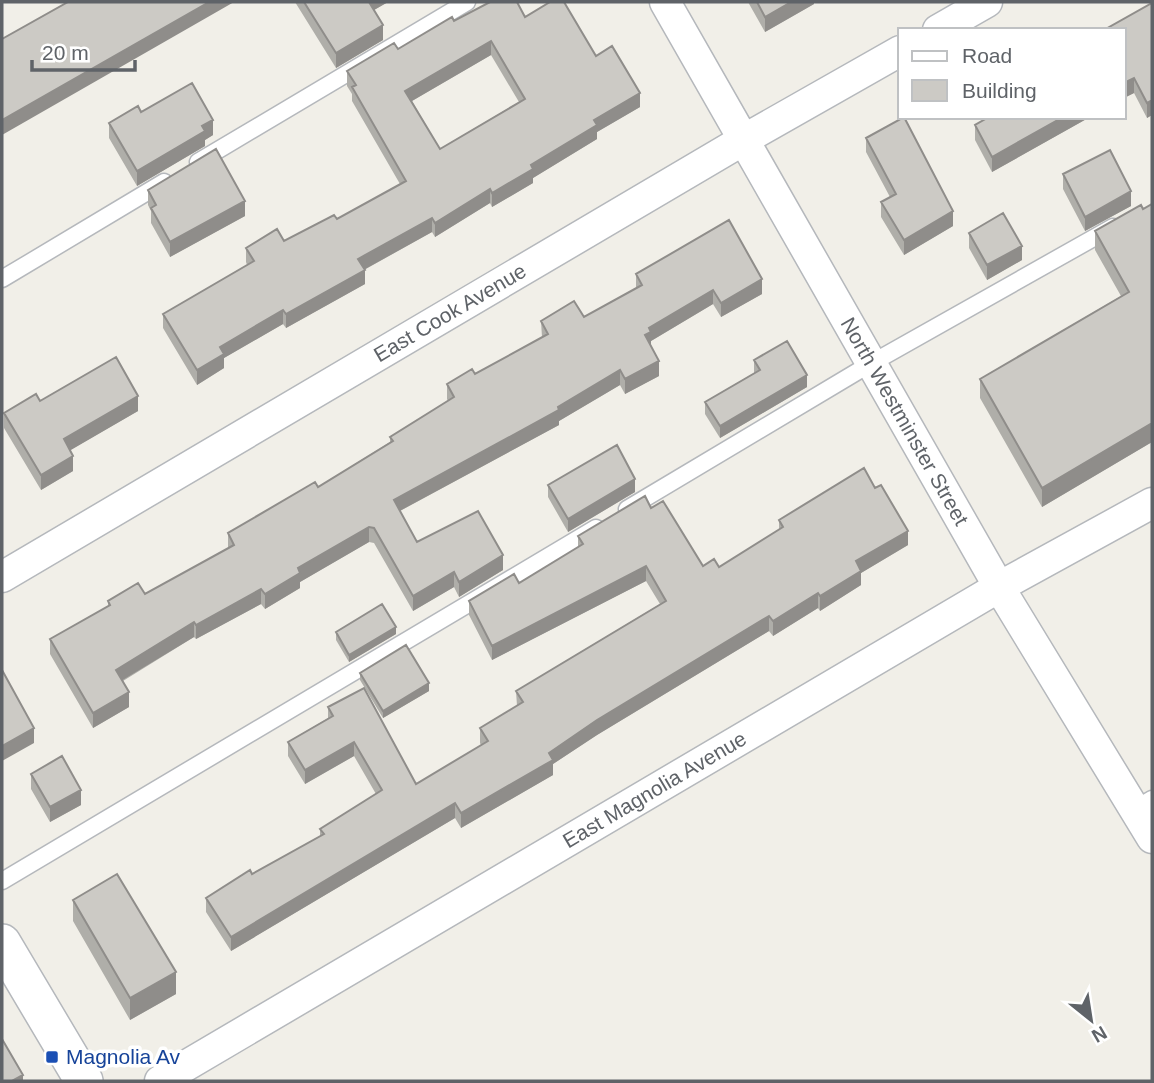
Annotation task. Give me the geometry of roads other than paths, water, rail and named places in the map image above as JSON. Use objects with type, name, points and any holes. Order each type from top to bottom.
[{"type":"street","name":"North Westminster Street","points":[[665,2],[999,587],[1144,804],[1152,838]]},
{"type":"street","points":[[942,28],[987,2]]},
{"type":"street","name":"East Cook Avenue","points":[[2,577],[745,139],[898,52]]},
{"type":"street","name":"East Magnolia Avenue","points":[[160,1081],[999,587],[1152,503]]},
{"type":"street","points":[[2,943],[84,1081]]},
{"type":"lane","points":[[2,279],[467,2]]},
{"type":"lane","points":[[2,881],[870,364],[1131,217]]},
{"type":"place","name":"Magnolia Av","points":[[52,1057]]}]
